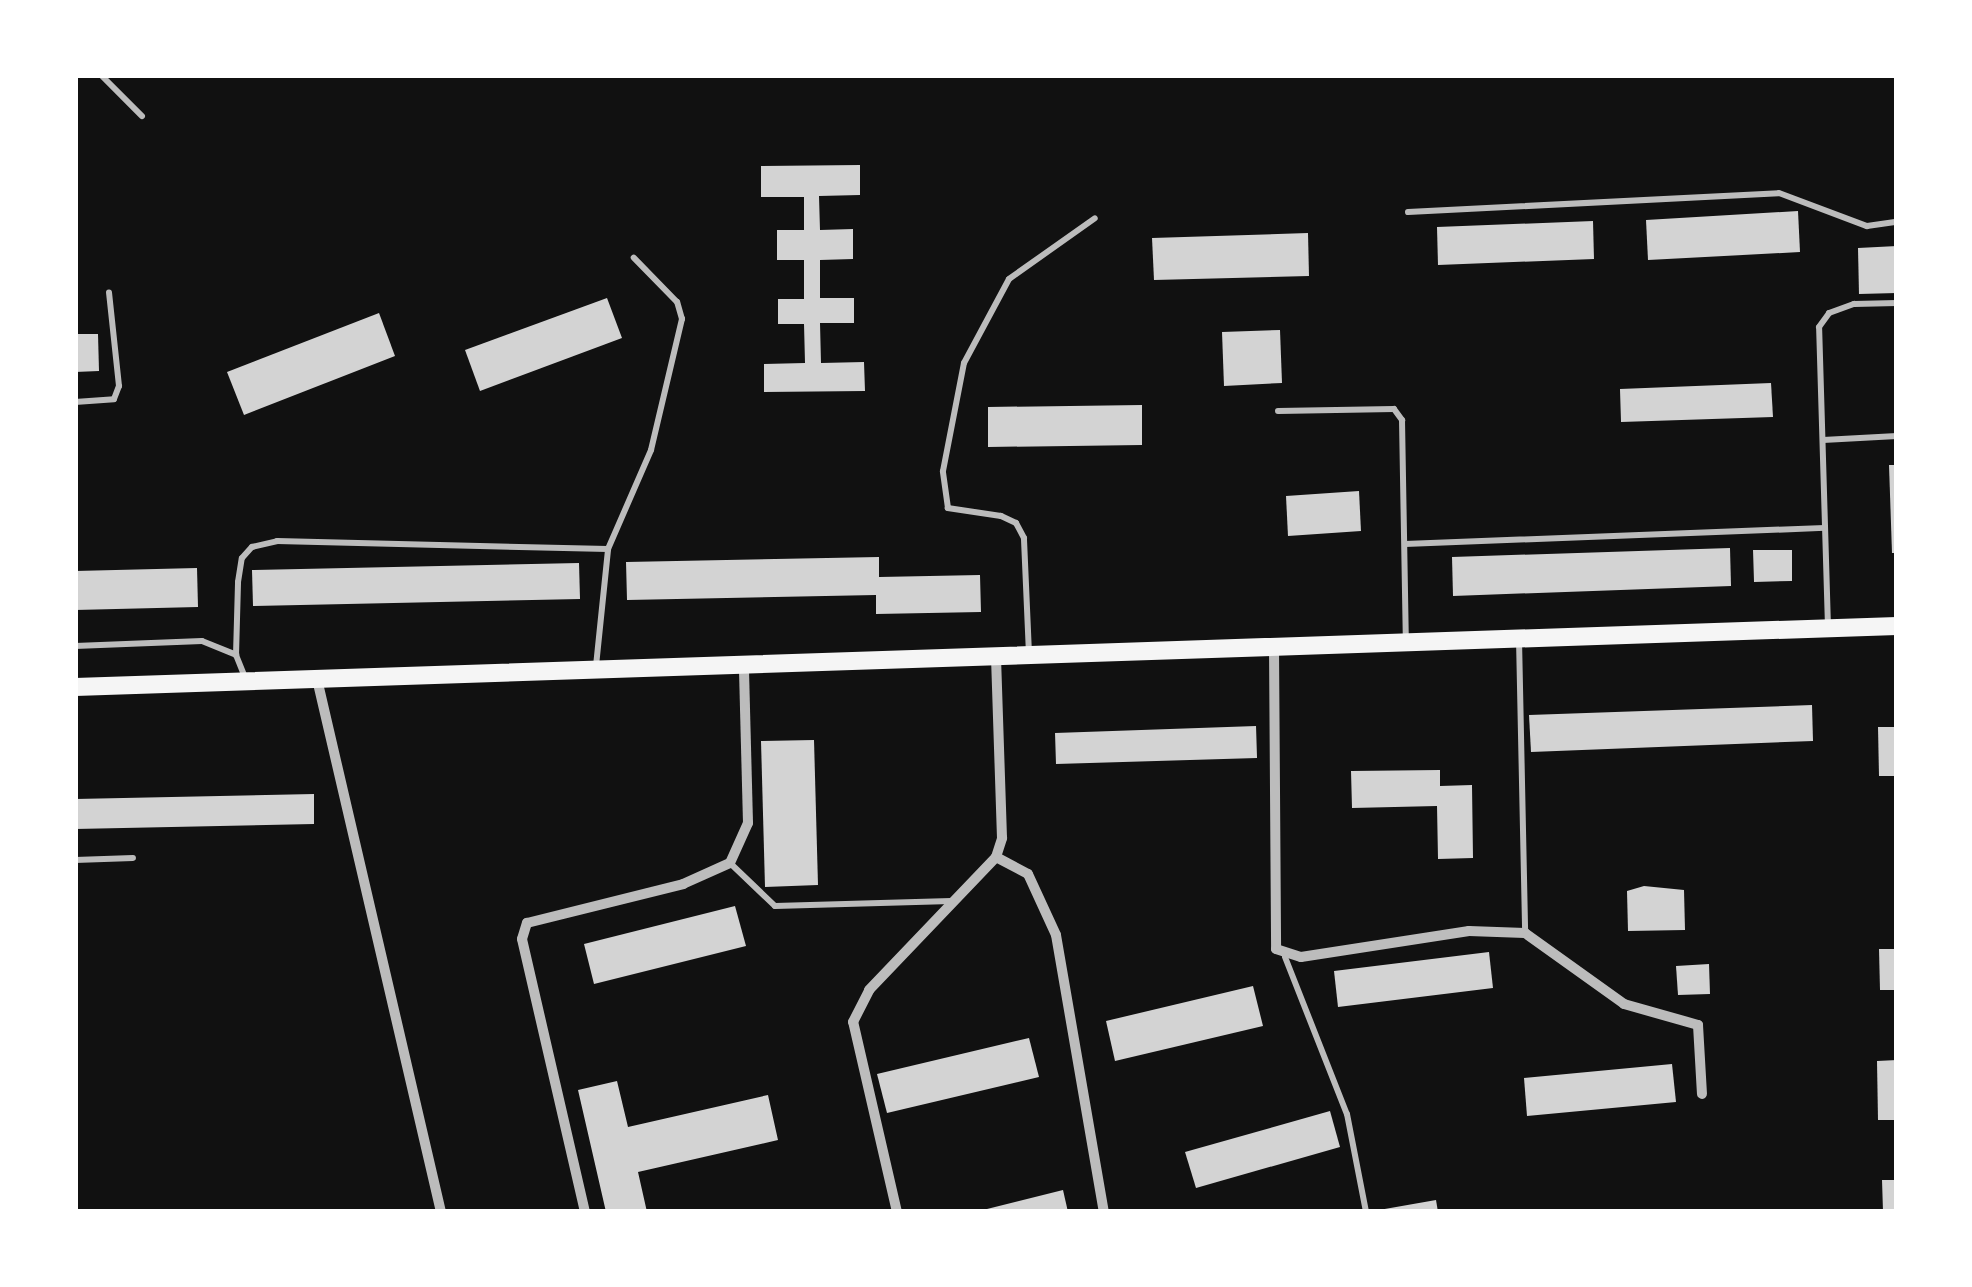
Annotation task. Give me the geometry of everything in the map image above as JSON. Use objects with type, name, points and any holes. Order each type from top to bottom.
[{"type":"main road","points":[[75,687],[1897,626]]},
{"type":"street","points":[[1274,647],[1273,932],[1285,956],[1469,931],[1526,932],[1624,1004],[1698,1025],[1702,1094]]},
{"type":"street","points":[[897,1212],[853,1022],[869,990],[960,901],[996,857],[1002,838],[996,656]]},
{"type":"street","points":[[585,1212],[522,939],[527,923],[683,884],[730,863],[748,823],[744,664]]},
{"type":"street","points":[[317,679],[441,1212]]},
{"type":"street","points":[[996,857],[1028,874],[1056,935],[1104,1212]]},
{"type":"lane","points":[[100,75],[142,116]]},
{"type":"lane","points":[[1408,212],[1779,193],[1867,226],[1897,222]]},
{"type":"lane","points":[[1029,655],[1024,538],[1001,516],[948,508],[943,472],[964,363],[1009,279],[1095,218]]},
{"type":"lane","points":[[596,667],[608,548],[651,450],[682,320],[677,302],[634,258]]},
{"type":"lane","points":[[75,402],[114,399],[119,386],[109,292]]},
{"type":"lane","points":[[1828,628],[1818,327],[1829,313],[1854,304],[1897,302]]},
{"type":"lane","points":[[1278,411],[1394,409],[1402,420],[1406,642]]},
{"type":"lane","points":[[1823,440],[1897,436]]},
{"type":"lane","points":[[1404,544],[1825,528]]},
{"type":"lane","points":[[247,681],[236,656],[238,582],[242,558],[252,547],[276,541],[608,548]]},
{"type":"lane","points":[[1519,639],[1526,932]]},
{"type":"lane","points":[[75,646],[202,641],[236,656]]},
{"type":"lane","points":[[75,860],[133,858]]},
{"type":"lane","points":[[730,863],[775,906],[960,901]]},
{"type":"lane","points":[[1285,956],[1348,1114],[1366,1212]]},
{"type":"building","points":[[860,165],[860,195],[819,196],[820,230],[853,229],[853,259],[820,260],[820,298],[854,298],[854,323],[820,323],[821,363],[864,362],[865,391],[764,392],[764,364],[805,363],[804,324],[778,324],[778,299],[804,299],[804,260],[777,260],[777,230],[804,230],[804,197],[761,197],[761,166]]},
{"type":"building","points":[[1798,211],[1800,252],[1648,260],[1646,220]]},
{"type":"building","points":[[1593,221],[1594,259],[1438,265],[1437,227]]},
{"type":"building","points":[[1308,233],[1309,276],[1154,280],[1152,238]]},
{"type":"building","points":[[1897,246],[1897,293],[1859,294],[1858,248]]},
{"type":"building","points":[[607,298],[622,338],[480,391],[465,350]]},
{"type":"building","points":[[379,313],[395,356],[244,415],[227,372]]},
{"type":"building","points":[[1280,330],[1282,383],[1224,386],[1222,332]]},
{"type":"building","points":[[75,334],[98,334],[99,371],[75,372]]},
{"type":"building","points":[[1771,383],[1773,417],[1621,422],[1620,389]]},
{"type":"building","points":[[1142,405],[1142,445],[988,447],[988,407]]},
{"type":"building","points":[[1889,465],[1897,465],[1897,553],[1892,553]]},
{"type":"building","points":[[1359,491],[1361,531],[1288,536],[1286,496]]},
{"type":"building","points":[[1730,548],[1731,586],[1453,596],[1452,557]]},
{"type":"building","points":[[1753,550],[1792,550],[1792,581],[1754,582]]},
{"type":"building","points":[[879,557],[879,577],[980,575],[981,612],[876,614],[876,595],[627,600],[626,562]]},
{"type":"building","points":[[579,563],[580,599],[253,606],[252,570]]},
{"type":"building","points":[[197,568],[198,607],[75,610],[75,571]]},
{"type":"building","points":[[1812,705],[1813,741],[1531,752],[1529,715]]},
{"type":"building","points":[[1256,726],[1257,758],[1056,764],[1055,733]]},
{"type":"building","points":[[1878,727],[1897,727],[1897,776],[1879,776]]},
{"type":"building","points":[[814,740],[818,885],[765,887],[761,741]]},
{"type":"building","points":[[1440,770],[1440,786],[1472,785],[1473,858],[1438,859],[1437,806],[1352,808],[1351,771]]},
{"type":"building","points":[[314,794],[314,824],[75,829],[75,799]]},
{"type":"building","points":[[1644,886],[1684,890],[1685,930],[1628,931],[1627,891]]},
{"type":"building","points":[[735,906],[746,946],[594,984],[584,944]]},
{"type":"building","points":[[1879,949],[1897,949],[1897,990],[1880,990]]},
{"type":"building","points":[[1489,952],[1493,988],[1338,1007],[1334,971]]},
{"type":"building","points":[[1709,964],[1710,994],[1678,995],[1676,966]]},
{"type":"building","points":[[1253,986],[1263,1026],[1115,1061],[1106,1021]]},
{"type":"building","points":[[1029,1038],[1039,1077],[887,1113],[877,1074]]},
{"type":"building","points":[[1897,1060],[1897,1120],[1878,1120],[1877,1061]]},
{"type":"building","points":[[1672,1064],[1676,1102],[1527,1116],[1524,1078]]},
{"type":"building","points":[[617,1081],[628,1127],[768,1095],[778,1140],[638,1172],[647,1212],[606,1212],[578,1090]]},
{"type":"building","points":[[1330,1111],[1340,1147],[1196,1188],[1185,1152]]},
{"type":"building","points":[[1882,1180],[1897,1180],[1897,1211],[1883,1212]]},
{"type":"building","points":[[1063,1190],[1068,1212],[979,1212],[979,1211]]},
{"type":"building","points":[[1436,1200],[1438,1212],[1379,1212],[1379,1210]]}]
